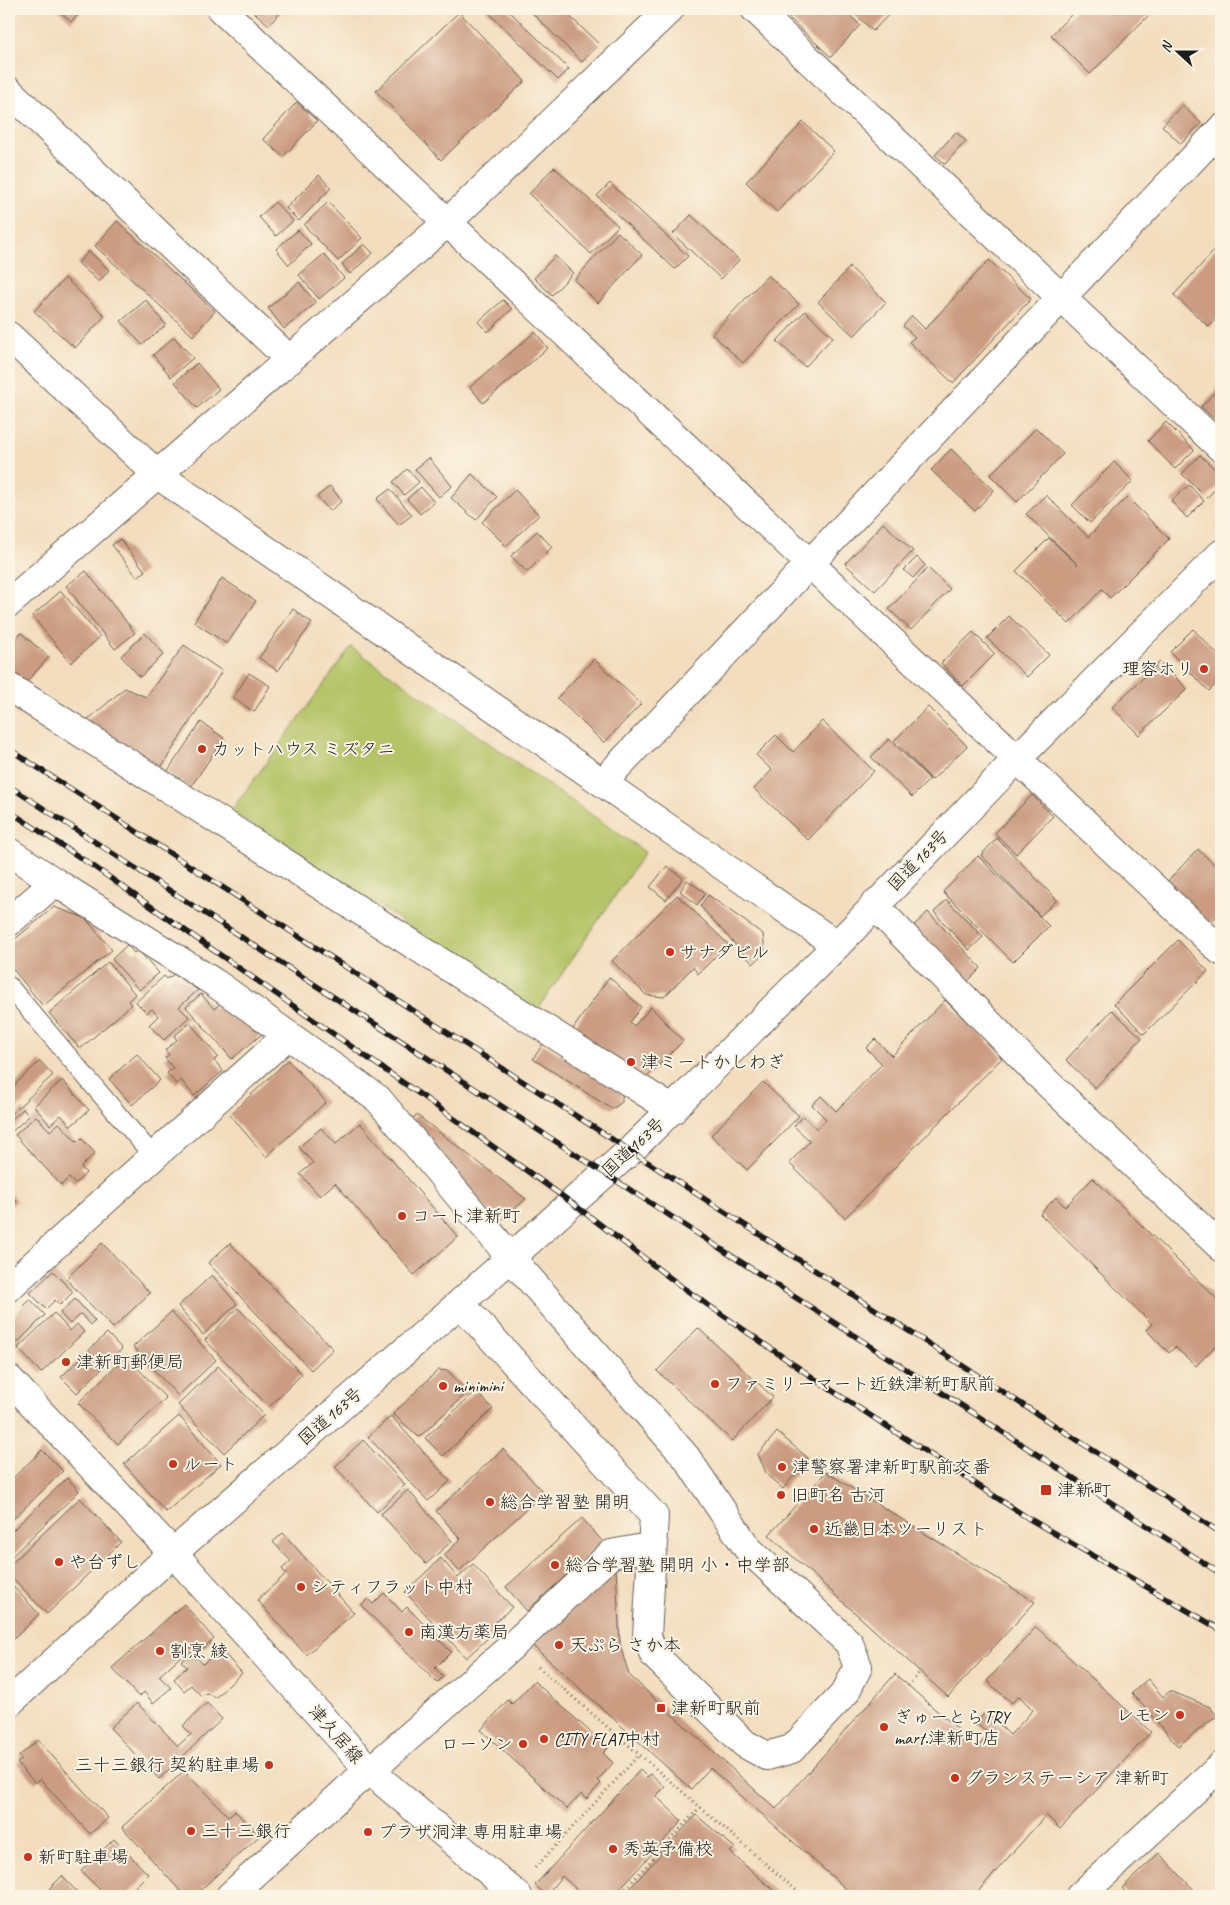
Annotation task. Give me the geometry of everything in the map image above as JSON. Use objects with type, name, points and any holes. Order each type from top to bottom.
[{"type":"main road","points":[[221,9],[810,565],[1220,948]]},
{"type":"main road","points":[[9,603],[448,222],[670,9]]},
{"type":"main road","points":[[755,9],[1221,448]]},
{"type":"main road","points":[[9,91],[290,360]]},
{"type":"main road","points":[[603,782],[1221,129]]},
{"type":"main road","points":[[9,336],[158,475],[836,945]]},
{"type":"main road","name":"国道163号","points":[[9,1703],[173,1553],[511,1258],[673,1110],[1221,554]]},
{"type":"main road","points":[[9,687],[673,1110]]},
{"type":"main road","points":[[9,852],[215,983],[378,1099],[511,1258],[686,1457],[748,1549],[849,1643],[858,1667],[845,1693],[792,1749],[766,1756],[744,1744],[654,1655],[647,1636],[654,1546],[654,1516],[460,1303]]},
{"type":"main road","points":[[9,922],[55,882]]},
{"type":"main road","points":[[874,905],[1037,1073],[1221,1247]]},
{"type":"main road","points":[[9,1287],[287,1036]]},
{"type":"main road","name":"津久居線","points":[[9,1378],[173,1553],[370,1772],[515,1894]]},
{"type":"main road","points":[[230,1896],[354,1783],[370,1772],[513,1645],[611,1554],[654,1546]]},
{"type":"main road","points":[[1080,1896],[1221,1766]]},
{"type":"lane","points":[[9,986],[154,1156]]},
{"type":"path","points":[[513,1645],[803,1896]]},
{"type":"path","points":[[908,1686],[920,1672]]},
{"type":"path","points":[[515,1894],[639,1755]]},
{"type":"path","points":[[620,1896],[700,1807]]},
{"type":"green space","points":[[351,647],[645,852],[538,1009],[231,811]]},
{"type":"building","points":[[57,9],[84,9],[71,22]]},
{"type":"building","points":[[250,9],[284,9],[269,25]]},
{"type":"building","points":[[485,9],[507,9],[569,69],[558,80]]},
{"type":"building","points":[[528,9],[562,9],[599,44],[582,62]]},
{"type":"building","points":[[797,9],[843,9],[860,25],[831,57],[789,18]]},
{"type":"building","points":[[850,9],[894,9],[873,31]]},
{"type":"building","points":[[1077,9],[1155,9],[1090,74],[1051,35]]},
{"type":"building","points":[[459,12],[525,81],[441,160],[376,91]]},
{"type":"building","points":[[297,102],[317,121],[283,157],[263,139]]},
{"type":"building","points":[[1182,105],[1201,123],[1181,144],[1162,126]]},
{"type":"building","points":[[803,122],[834,151],[777,212],[746,182]]},
{"type":"building","points":[[956,132],[966,141],[945,164],[935,155]]},
{"type":"building","points":[[554,167],[618,226],[591,254],[529,194]]},
{"type":"building","points":[[319,175],[331,188],[299,221],[286,208]]},
{"type":"building","points":[[610,183],[688,256],[675,269],[597,196]]},
{"type":"building","points":[[275,202],[293,221],[276,236],[259,217]]},
{"type":"building","points":[[328,202],[362,238],[338,261],[304,225]]},
{"type":"building","points":[[691,215],[739,260],[721,279],[673,234]]},
{"type":"building","points":[[117,221],[215,311],[193,336],[95,246]]},
{"type":"building","points":[[298,230],[311,244],[289,265],[276,249]]},
{"type":"building","points":[[618,232],[642,255],[598,303],[574,280]]},
{"type":"building","points":[[1221,243],[1221,314],[1209,327],[1174,295]]},
{"type":"building","points":[[364,244],[373,253],[350,274],[342,264]]},
{"type":"building","points":[[89,251],[109,270],[99,282],[78,263]]},
{"type":"building","points":[[324,254],[344,278],[319,299],[299,275]]},
{"type":"building","points":[[555,256],[573,273],[552,295],[534,278]]},
{"type":"building","points":[[989,260],[1031,299],[953,383],[909,342],[915,337],[903,326],[912,316],[925,329]]},
{"type":"building","points":[[850,267],[886,302],[854,336],[818,302]]},
{"type":"building","points":[[768,275],[799,304],[743,363],[712,334]]},
{"type":"building","points":[[65,278],[105,316],[75,348],[34,311]]},
{"type":"building","points":[[299,282],[316,303],[284,329],[268,308]]},
{"type":"building","points":[[146,300],[166,325],[142,345],[121,321]]},
{"type":"building","points":[[503,300],[512,309],[488,332],[478,322]]},
{"type":"building","points":[[805,311],[833,337],[805,367],[777,341]]},
{"type":"building","points":[[535,332],[548,348],[483,403],[470,387]]},
{"type":"building","points":[[174,337],[193,358],[171,377],[153,355]]},
{"type":"building","points":[[197,363],[219,389],[197,408],[175,382]]},
{"type":"building","points":[[1221,385],[1221,425],[1201,407]]},
{"type":"building","points":[[1166,422],[1194,450],[1175,469],[1148,441]]},
{"type":"building","points":[[1036,428],[1063,454],[1017,502],[990,475]]},
{"type":"building","points":[[951,449],[994,490],[975,511],[931,470]]},
{"type":"building","points":[[1200,455],[1221,475],[1221,482],[1207,498],[1182,474]]},
{"type":"building","points":[[429,458],[452,486],[439,497],[415,469]]},
{"type":"building","points":[[1114,462],[1133,481],[1090,523],[1072,505]]},
{"type":"building","points":[[407,469],[419,482],[404,495],[393,482]]},
{"type":"building","points":[[472,474],[497,497],[476,520],[451,498]]},
{"type":"building","points":[[1189,485],[1204,501],[1187,518],[1171,501]]},
{"type":"building","points":[[330,486],[342,501],[330,511],[317,497]]},
{"type":"building","points":[[421,487],[434,502],[420,514],[407,499]]},
{"type":"building","points":[[390,489],[412,515],[399,525],[377,499]]},
{"type":"building","points":[[515,490],[539,515],[506,546],[482,522]]},
{"type":"building","points":[[1046,495],[1088,537],[1127,497],[1169,539],[1110,598],[1102,589],[1069,624],[1016,571],[1049,538],[1078,565],[1026,514]]},
{"type":"building","points":[[883,523],[913,551],[875,591],[845,564]]},
{"type":"building","points":[[537,531],[552,547],[527,572],[511,556]]},
{"type":"building","points":[[120,539],[145,571],[137,577],[112,545]]},
{"type":"building","points":[[917,557],[925,565],[913,578],[904,570]]},
{"type":"building","points":[[928,568],[950,589],[911,630],[889,609]]},
{"type":"building","points":[[86,571],[135,633],[115,649],[66,586]]},
{"type":"building","points":[[222,578],[256,601],[227,644],[194,622]]},
{"type":"building","points":[[61,591],[100,637],[71,663],[32,616]]},
{"type":"building","points":[[293,609],[312,623],[278,671],[259,658]]},
{"type":"building","points":[[1009,616],[1049,655],[1027,677],[987,638]]},
{"type":"building","name":"理容ホリ","points":[[1193,629],[1221,658],[1221,679],[1209,691],[1170,652]]},
{"type":"building","points":[[973,632],[995,654],[963,686],[941,663]]},
{"type":"building","points":[[21,633],[49,657],[22,687],[9,676],[9,647]]},
{"type":"building","points":[[145,633],[164,654],[140,677],[121,656]]},
{"type":"building","points":[[184,645],[222,671],[160,769],[84,723],[125,688],[146,697]]},
{"type":"building","points":[[594,659],[641,704],[604,743],[557,698]]},
{"type":"building","points":[[1160,662],[1187,689],[1139,735],[1112,707]]},
{"type":"building","points":[[249,673],[270,686],[254,712],[233,698]]},
{"type":"building","points":[[928,707],[967,746],[932,780],[894,741]]},
{"type":"building","points":[[822,721],[874,771],[808,840],[754,789],[772,770],[756,755],[776,735],[793,752]]},
{"type":"building","points":[[201,722],[224,738],[190,788],[167,772]]},
{"type":"building","points":[[889,739],[930,779],[912,797],[871,757]]},
{"type":"building","points":[[1032,795],[1053,816],[1016,854],[995,833]]},
{"type":"building","points":[[997,838],[1057,900],[1040,916],[981,855]]},
{"type":"building","points":[[1198,849],[1221,871],[1221,911],[1209,924],[1166,883]]},
{"type":"building","points":[[978,856],[1049,926],[1013,962],[943,892]]},
{"type":"building","points":[[667,866],[683,878],[666,900],[650,887]]},
{"type":"building","points":[[687,880],[706,893],[697,905],[680,891]]},
{"type":"building","name":"サナダビル","points":[[677,895],[728,944],[698,974],[693,967],[664,997],[646,995],[612,961]]},
{"type":"building","points":[[708,895],[763,934],[765,953],[753,964],[700,906]]},
{"type":"building","points":[[947,900],[983,937],[969,950],[934,912]]},
{"type":"building","points":[[54,907],[85,918],[112,950],[43,1006],[9,964],[9,944]]},
{"type":"building","points":[[928,912],[981,968],[959,990],[905,934]]},
{"type":"building","points":[[1178,940],[1208,971],[1144,1034],[1114,1004]]},
{"type":"building","points":[[127,945],[134,953],[138,950],[159,973],[139,990],[112,959]]},
{"type":"building","points":[[108,962],[135,994],[128,1001],[131,1005],[80,1049],[49,1013]]},
{"type":"building","points":[[174,974],[198,990],[179,1007],[189,1017],[164,1040],[149,1025],[158,1016],[152,1009],[147,1013],[136,1002],[164,976],[167,979]]},
{"type":"building","points":[[609,977],[641,1007],[630,1022],[634,1026],[651,1007],[683,1041],[645,1079],[571,1032]]},
{"type":"building","points":[[201,994],[214,1009],[221,1003],[263,1033],[232,1059],[186,1007]]},
{"type":"building","points":[[945,1000],[1003,1057],[845,1218],[789,1163],[810,1141],[794,1126],[803,1116],[817,1129],[826,1119],[812,1105],[821,1096],[836,1111],[882,1064],[866,1048],[875,1039],[892,1056]]},
{"type":"building","points":[[1112,1010],[1142,1038],[1095,1088],[1066,1060]]},
{"type":"building","points":[[190,1023],[218,1057],[214,1060],[223,1071],[194,1096],[181,1080],[176,1084],[167,1073],[173,1068],[165,1058],[169,1055],[165,1050],[177,1040],[174,1036]]},
{"type":"building","points":[[543,1044],[622,1093],[622,1102],[612,1109],[533,1059]]},
{"type":"building","points":[[137,1054],[160,1080],[132,1105],[109,1079]]},
{"type":"building","points":[[288,1060],[326,1102],[266,1157],[230,1115]]},
{"type":"building","points":[[40,1061],[53,1075],[9,1116],[9,1090]]},
{"type":"building","points":[[62,1080],[89,1110],[71,1126],[61,1115],[50,1125],[34,1106]]},
{"type":"building","points":[[763,1082],[799,1116],[747,1170],[711,1135]]},
{"type":"building","points":[[23,1109],[29,1116],[9,1134],[9,1122]]},
{"type":"building","points":[[417,1115],[526,1199],[498,1223],[412,1119]]},
{"type":"building","points":[[36,1116],[50,1131],[59,1123],[77,1142],[81,1138],[95,1153],[81,1167],[86,1173],[75,1184],[69,1178],[61,1185],[15,1135]]},
{"type":"building","name":"コート津新町","points":[[360,1123],[458,1237],[414,1275],[335,1183],[320,1196],[300,1174],[313,1163],[299,1147],[321,1128],[336,1144]]},
{"type":"building","points":[[1093,1178],[1221,1303],[1221,1340],[1196,1366],[1175,1347],[1169,1353],[1146,1330],[1152,1324],[1040,1214],[1056,1197],[1065,1207]]},
{"type":"building","points":[[9,1191],[17,1201],[9,1207]]},
{"type":"building","points":[[102,1243],[150,1293],[113,1328],[66,1279]]},
{"type":"building","points":[[230,1243],[333,1349],[311,1370],[208,1263]]},
{"type":"building","points":[[53,1271],[73,1292],[60,1305],[55,1300],[46,1309],[30,1293]]},
{"type":"building","points":[[212,1275],[237,1304],[203,1335],[178,1306]]},
{"type":"building","points":[[30,1299],[45,1315],[14,1346],[9,1340],[9,1320]]},
{"type":"building","points":[[75,1299],[95,1321],[91,1325],[81,1314],[70,1324],[60,1313]]},
{"type":"building","points":[[238,1308],[302,1374],[269,1407],[205,1340]]},
{"type":"building","points":[[171,1312],[216,1360],[178,1396],[133,1347]]},
{"type":"building","points":[[54,1313],[70,1331],[77,1324],[84,1332],[41,1373],[18,1348]]},
{"type":"building","name":"ファミリーマート近鉄津新町駅前","points":[[698,1328],[773,1397],[732,1441],[657,1371]]},
{"type":"building","points":[[107,1333],[122,1349],[77,1393],[61,1377]]},
{"type":"building","points":[[126,1356],[166,1398],[118,1444],[78,1403]]},
{"type":"building","points":[[218,1366],[264,1415],[224,1453],[178,1405]]},
{"type":"building","points":[[438,1370],[448,1371],[468,1392],[419,1437],[393,1414]]},
{"type":"building","points":[[476,1391],[493,1409],[443,1456],[425,1438]]},
{"type":"building","name":"ルート","points":[[179,1416],[221,1464],[166,1512],[124,1464]]},
{"type":"building","points":[[391,1416],[450,1481],[428,1501],[368,1437]]},
{"type":"building","name":"津警察署津新町駅前交番","points":[[777,1432],[808,1458],[783,1489],[767,1475],[758,1454]]},
{"type":"building","points":[[363,1440],[405,1485],[377,1512],[335,1467]]},
{"type":"building","name":"総合学習塾 開明","points":[[503,1449],[544,1493],[459,1571],[444,1555],[461,1539],[436,1511]]},
{"type":"building","points":[[42,1450],[63,1471],[9,1523],[9,1482]]},
{"type":"building","points":[[826,1472],[1035,1602],[948,1697],[769,1535]]},
{"type":"building","points":[[67,1478],[79,1491],[9,1559],[9,1534]]},
{"type":"building","points":[[408,1490],[452,1541],[426,1564],[381,1514]]},
{"type":"building","points":[[80,1498],[121,1542],[47,1614],[9,1574],[9,1566]]},
{"type":"building","name":"総合学習塾 開明 小・中学部","points":[[582,1518],[603,1542],[527,1611],[506,1587]]},
{"type":"building","name":"シティフラット中村","points":[[283,1533],[354,1613],[306,1655],[257,1600],[286,1574],[282,1569],[291,1561],[273,1542]]},
{"type":"building","points":[[441,1558],[458,1578],[473,1564],[512,1607],[495,1623],[499,1628],[466,1658],[405,1592]]},
{"type":"building","name":"グランステーシア 津新町","points":[[616,1567],[620,1645],[629,1675],[776,1809],[895,1674],[978,1747],[989,1734],[975,1723],[986,1712],[1010,1735],[1033,1710],[1019,1696],[1012,1703],[987,1681],[1036,1627],[1151,1732],[1060,1829],[1046,1815],[974,1896],[854,1896],[710,1768],[691,1789],[532,1645]]},
{"type":"building","points":[[9,1582],[39,1614],[9,1644]]},
{"type":"building","name":"南漢方薬局","points":[[384,1593],[402,1612],[407,1607],[451,1652],[435,1668],[443,1677],[437,1683],[361,1605],[368,1599],[373,1604]]},
{"type":"building","name":"割烹 綾","points":[[184,1604],[214,1639],[197,1654],[191,1647],[159,1676],[171,1688],[153,1703],[144,1692],[139,1697],[112,1668]]},
{"type":"building","points":[[220,1649],[242,1673],[215,1698],[207,1693],[201,1696],[191,1685],[184,1691],[174,1679],[187,1667],[181,1661],[191,1652],[203,1664]]},
{"type":"building","points":[[1148,1679],[1163,1697],[1170,1691],[1210,1707],[1217,1716],[1178,1746],[1132,1693]]},
{"type":"building","name":"CITY FLAT中村","points":[[534,1681],[608,1748],[603,1753],[613,1763],[598,1780],[601,1783],[587,1799],[581,1794],[567,1809],[481,1730],[508,1700],[512,1704]]},
{"type":"building","points":[[137,1703],[178,1746],[191,1734],[183,1726],[207,1703],[222,1719],[159,1779],[110,1728]]},
{"type":"building","points":[[38,1740],[108,1818],[90,1834],[40,1779],[35,1783],[17,1763],[22,1760],[19,1756]]},
{"type":"building","name":"秀英予備校","points":[[640,1770],[647,1777],[651,1774],[665,1787],[656,1796],[682,1821],[613,1896],[584,1896],[562,1876],[546,1895],[535,1885]]},
{"type":"building","name":"三十三銀行","points":[[184,1771],[228,1816],[235,1811],[259,1836],[194,1896],[185,1896],[122,1827]]},
{"type":"building","points":[[696,1815],[735,1848],[730,1852],[780,1896],[623,1896]]},
{"type":"building","points":[[114,1839],[148,1874],[126,1896],[106,1896],[81,1871]]},
{"type":"building","points":[[1159,1853],[1200,1896],[1129,1896],[1122,1888]]},
{"type":"building","points":[[62,1876],[81,1896],[43,1895]]},
{"type":"railway","points":[[9,749],[1221,1533]]},
{"type":"railway","points":[[9,786],[1221,1574]]},
{"type":"railway","points":[[9,811],[93,866],[418,1093],[572,1203],[682,1287],[825,1386],[1028,1518],[1221,1630]]},
{"type":"place","name":"理容ホリ","points":[[1204,669]]},
{"type":"place","name":"カットハウス ミズタニ","points":[[202,749]]},
{"type":"place","name":"サナダビル","points":[[670,952]]},
{"type":"place","name":"津ミートかしわぎ","points":[[631,1062]]},
{"type":"place","name":"コート津新町","points":[[402,1216]]},
{"type":"place","name":"津新町郵便局","points":[[66,1362]]},
{"type":"place","name":"ファミリーマート近鉄津新町駅前","points":[[715,1384]]},
{"type":"place","name":"minimini","points":[[443,1386]]},
{"type":"place","name":"ルート","points":[[173,1464]]},
{"type":"place","name":"津警察署津新町駅前交番","points":[[782,1467]]},
{"type":"place","name":"津新町","points":[[1046,1490]]},
{"type":"place","name":"旧町名 古河","points":[[781,1495]]},
{"type":"place","name":"総合学習塾 開明","points":[[490,1502]]},
{"type":"place","name":"近畿日本ツーリスト","points":[[814,1529]]},
{"type":"place","name":"や台ずし","points":[[59,1562]]},
{"type":"place","name":"総合学習塾 開明 小・中学部","points":[[555,1565]]},
{"type":"place","name":"シティフラット中村","points":[[301,1587]]},
{"type":"place","name":"南漢方薬局","points":[[409,1632]]},
{"type":"place","name":"天ぷら さか本","points":[[559,1645]]},
{"type":"place","name":"割烹 綾","points":[[160,1651]]},
{"type":"place","name":"津新町駅前","points":[[661,1708]]},
{"type":"place","name":"レモン","points":[[1180,1715]]},
{"type":"place","name":"ぎゅーとらTRY mart.津新町店","points":[[884,1727]]},
{"type":"place","name":"CITY FLAT中村","points":[[544,1739]]},
{"type":"place","name":"ローソン","points":[[523,1744]]},
{"type":"place","name":"三十三銀行 契約駐車場","points":[[269,1765]]},
{"type":"place","name":"グランステーシア 津新町","points":[[955,1778]]},
{"type":"place","name":"三十三銀行","points":[[191,1831]]},
{"type":"place","name":"プラザ洞津 専用駐車場","points":[[368,1832]]},
{"type":"place","name":"秀英予備校","points":[[613,1849]]},
{"type":"place","name":"新町駐車場","points":[[28,1857]]}]
